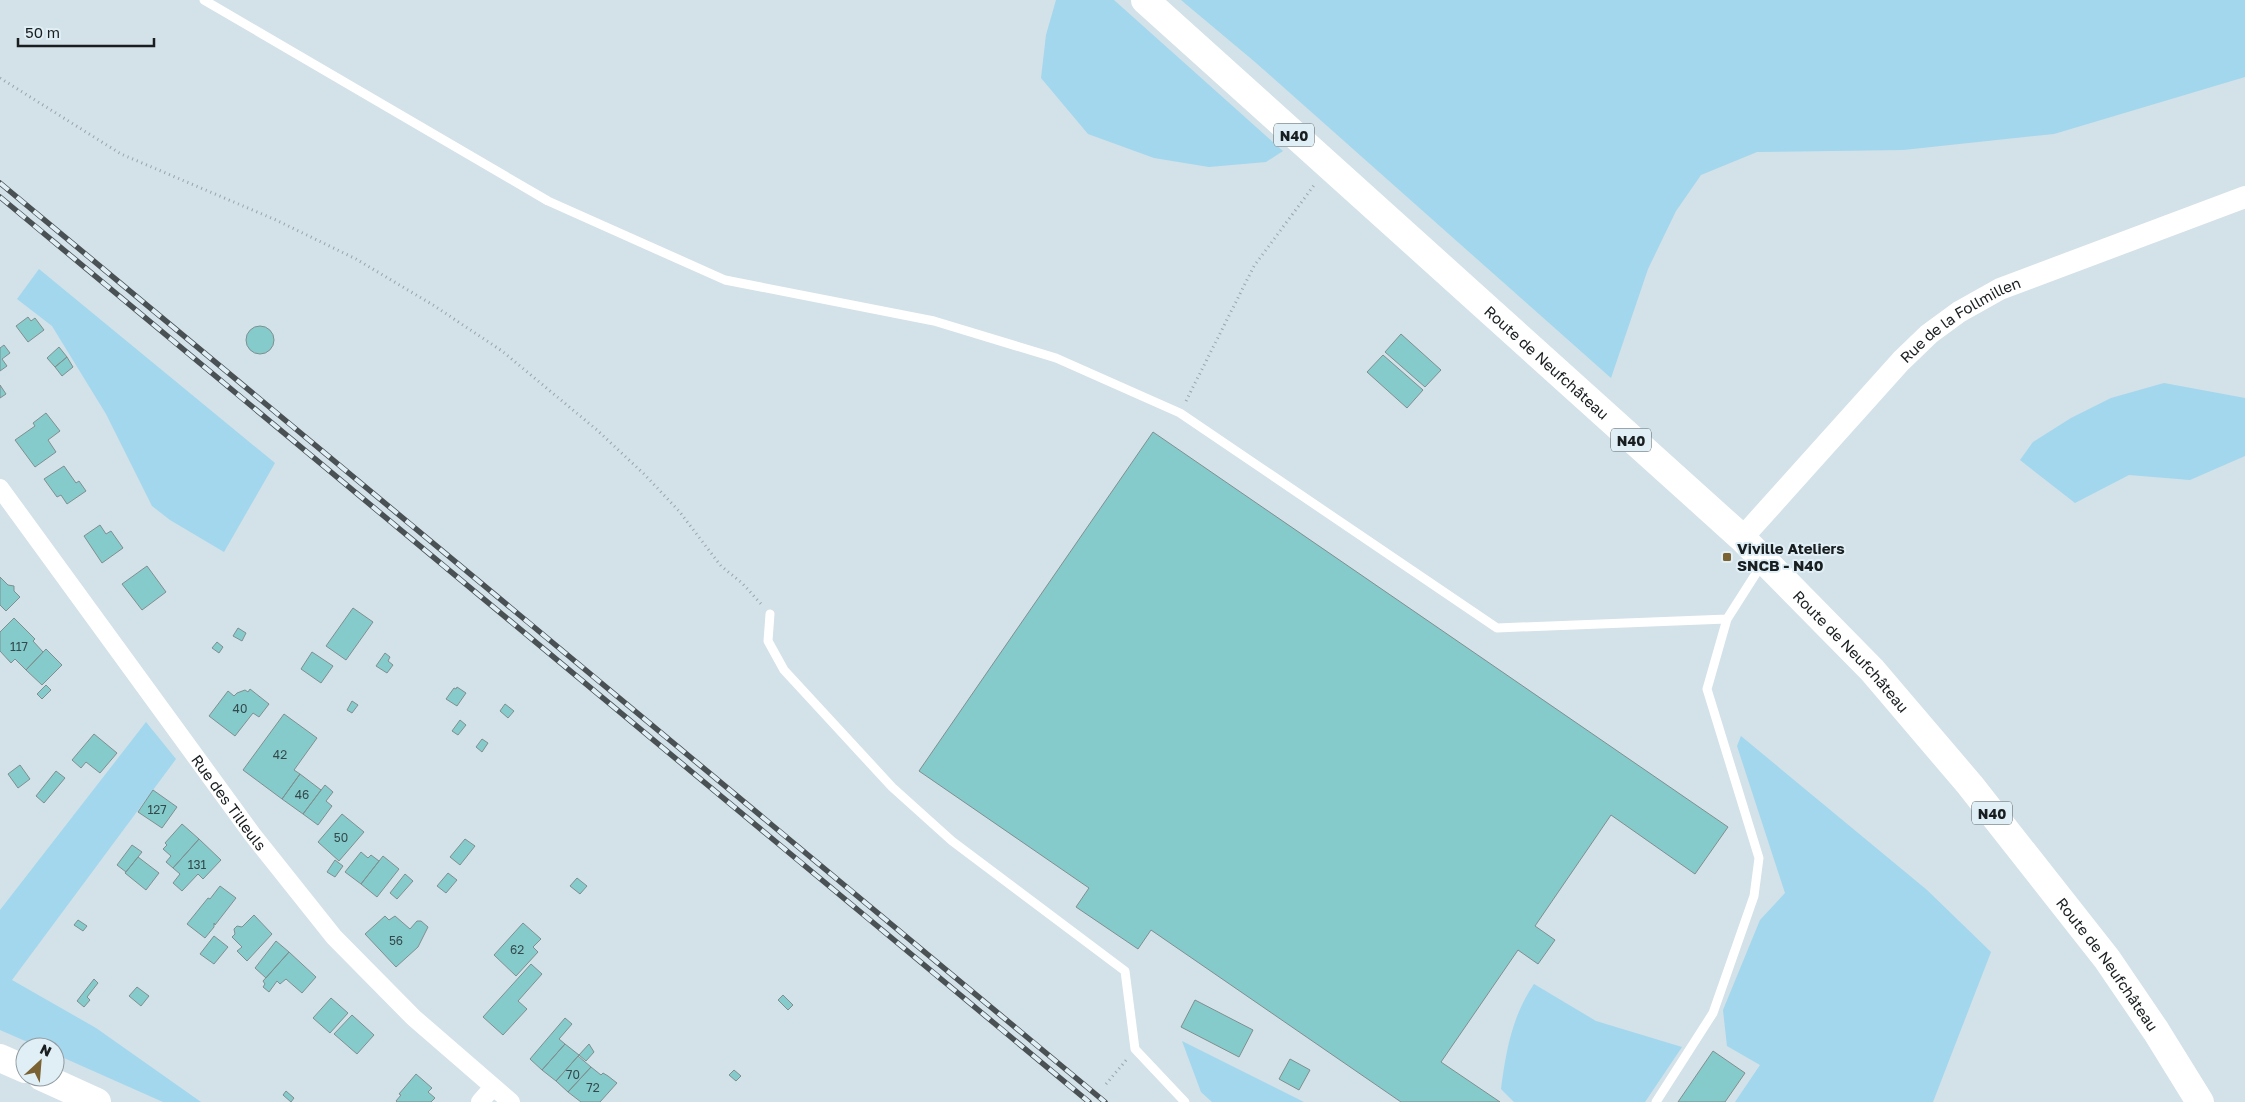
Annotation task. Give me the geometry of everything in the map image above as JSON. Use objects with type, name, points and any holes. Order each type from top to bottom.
[{"type":"main road","name":"Route de Neufchâteau","points":[[1144,0],[1742,538],[1872,670],[1970,784],[2107,959],[2156,1031],[2200,1102]]},
{"type":"main road","points":[[0,1058],[15,1065]]},
{"type":"main road","points":[[64,1087],[96,1102]]},
{"type":"street","name":"Rue de la Follmillen","points":[[1742,538],[1901,361],[1929,334],[1958,312],[2000,289],[2245,197]]},
{"type":"street","name":"Rue des Tilleuls","points":[[0,488],[252,834],[334,938],[414,1018],[511,1102]]},
{"type":"street","points":[[480,1102],[494,1087]]},
{"type":"lane","points":[[204,0],[548,201],[725,280],[934,321],[1056,358],[1180,413],[1497,628],[1727,619]]},
{"type":"lane","points":[[1656,1102],[1713,1013],[1754,896],[1760,858],[1707,689],[1727,619],[1765,560]]},
{"type":"lane","points":[[770,614],[768,641],[784,670],[892,787],[952,841],[1125,971],[1135,1049],[1185,1102]]},
{"type":"path","points":[[0,78],[120,154],[276,220],[356,259],[433,305],[502,351],[597,430],[644,474],[679,511],[721,566],[742,583],[770,614]]},
{"type":"path","points":[[1180,413],[1254,266],[1328,166]]},
{"type":"path","points":[[1106,1084],[1135,1049]]},
{"type":"shaded area","points":[[1056,0],[1114,0],[1283,151],[1266,162],[1209,167],[1154,158],[1088,134],[1041,78],[1046,35]]},
{"type":"shaded area","points":[[1181,0],[2245,0],[2245,77],[2054,134],[1903,150],[1757,152],[1701,175],[1676,211],[1648,269],[1611,378],[1255,62]]},
{"type":"shaded area","points":[[39,269],[275,463],[224,552],[170,520],[152,506],[106,414],[52,326],[17,299]]},
{"type":"shaded area","points":[[2164,383],[2245,398],[2245,456],[2190,480],[2129,475],[2075,503],[2020,460],[2033,442],[2071,418],[2111,398]]},
{"type":"shaded area","points":[[146,722],[176,759],[12,980],[96,1028],[201,1102],[163,1102],[65,1058],[65,1037],[16,1037],[0,1030],[0,910]]},
{"type":"shaded area","points":[[1741,736],[1927,890],[1991,952],[1933,1102],[1735,1102],[1760,1065],[1727,1046],[1723,1010],[1760,920],[1785,893],[1737,746]]},
{"type":"shaded area","points":[[1534,984],[1596,1021],[1682,1047],[1645,1102],[1514,1102],[1501,1089],[1505,1061],[1515,1021],[1526,996]]},
{"type":"shaded area","points":[[1182,1041],[1304,1102],[1212,1102],[1201,1092]]},
{"type":"building","points":[[28,317],[31,321],[35,318],[44,330],[28,342],[16,326]]},
{"type":"building","points":[[260,326],[270,330],[274,340],[270,350],[260,354],[250,350],[246,340],[250,330]]},
{"type":"building","points":[[1401,334],[1441,370],[1425,387],[1385,352]]},
{"type":"building","points":[[4,345],[10,353],[2,359],[7,366],[0,371],[0,348]]},
{"type":"building","points":[[59,347],[67,357],[55,367],[47,358]]},
{"type":"building","points":[[1383,355],[1423,390],[1407,408],[1367,372]]},
{"type":"building","points":[[67,357],[73,367],[62,376],[55,367]]},
{"type":"building","points":[[0,385],[6,394],[0,398]]},
{"type":"building","points":[[46,413],[60,431],[48,440],[56,452],[35,467],[15,440],[35,426],[33,423]]},
{"type":"building","points":[[1153,432],[1728,827],[1695,874],[1611,815],[1535,926],[1555,940],[1538,964],[1518,950],[1441,1062],[1500,1102],[1401,1102],[1151,930],[1138,949],[1076,907],[1089,888],[919,771]]},
{"type":"building","points":[[64,466],[76,483],[79,481],[86,491],[67,504],[61,495],[57,497],[44,479]]},
{"type":"building","points":[[100,525],[106,534],[111,531],[123,548],[102,563],[84,536]]},
{"type":"building","points":[[147,566],[166,592],[142,610],[122,584]]},
{"type":"building","points":[[0,577],[8,585],[14,586],[14,591],[20,597],[6,611],[0,605]]},
{"type":"building","points":[[353,608],[373,622],[346,660],[326,646]]},
{"type":"building","points":[[14,618],[35,639],[33,641],[43,652],[26,670],[15,659],[11,663],[0,651],[0,632]]},
{"type":"building","points":[[238,628],[246,633],[242,641],[233,636]]},
{"type":"building","points":[[217,642],[223,647],[219,653],[212,648]]},
{"type":"building","points":[[46,649],[62,665],[42,685],[26,670]]},
{"type":"building","points":[[312,652],[333,666],[321,683],[301,669]]},
{"type":"building","points":[[385,653],[390,657],[388,661],[393,665],[387,673],[376,666]]},
{"type":"building","points":[[46,685],[51,690],[42,699],[37,694]]},
{"type":"building","points":[[457,687],[466,693],[457,706],[446,699],[454,688],[456,689]]},
{"type":"building","points":[[250,689],[269,704],[259,717],[253,713],[235,736],[209,716],[228,691],[234,696],[245,690],[248,692]]},
{"type":"building","points":[[352,701],[358,705],[352,713],[347,710]]},
{"type":"building","points":[[505,704],[514,711],[508,718],[500,711]]},
{"type":"building","points":[[284,714],[317,738],[294,770],[300,774],[282,799],[243,770]]},
{"type":"building","points":[[460,720],[466,725],[458,735],[452,731]]},
{"type":"building","points":[[94,734],[117,753],[100,773],[86,762],[81,768],[72,760]]},
{"type":"building","points":[[482,739],[488,743],[482,752],[476,747]]},
{"type":"building","points":[[20,765],[30,779],[18,788],[8,774]]},
{"type":"building","points":[[56,771],[65,778],[44,803],[36,796]]},
{"type":"building","points":[[300,774],[321,790],[303,814],[282,799]]},
{"type":"building","points":[[325,785],[333,792],[326,801],[332,806],[318,825],[303,814]]},
{"type":"building","points":[[153,790],[177,807],[162,828],[138,812]]},
{"type":"building","points":[[342,814],[364,832],[339,861],[318,842]]},
{"type":"building","points":[[182,824],[199,839],[173,868],[166,862],[171,856],[163,849],[167,845],[165,843]]},
{"type":"building","points":[[199,839],[221,860],[203,879],[198,874],[182,891],[173,883],[180,874],[173,868]]},
{"type":"building","points":[[465,839],[475,846],[460,865],[450,857]]},
{"type":"building","points":[[132,845],[142,852],[126,872],[117,865]]},
{"type":"building","points":[[361,852],[368,858],[371,855],[379,861],[361,884],[345,872]]},
{"type":"building","points":[[383,856],[399,869],[377,897],[361,884]]},
{"type":"building","points":[[138,857],[159,873],[146,890],[125,873]]},
{"type":"building","points":[[335,860],[343,866],[335,877],[327,872]]},
{"type":"building","points":[[448,873],[457,880],[446,893],[437,886]]},
{"type":"building","points":[[405,874],[413,881],[397,899],[390,893]]},
{"type":"building","points":[[577,878],[587,886],[580,894],[570,886]]},
{"type":"building","points":[[220,886],[236,898],[215,925],[214,923],[214,927],[205,938],[187,924]]},
{"type":"building","points":[[254,915],[272,934],[247,961],[237,951],[242,947],[232,937],[237,926],[242,927]]},
{"type":"building","points":[[385,916],[389,920],[395,916],[410,929],[417,921],[421,921],[428,927],[418,947],[396,967],[365,934]]},
{"type":"building","points":[[78,920],[87,926],[83,931],[74,925]]},
{"type":"building","points":[[523,923],[541,939],[533,947],[538,952],[516,976],[494,955]]},
{"type":"building","points":[[214,936],[228,947],[214,964],[200,954]]},
{"type":"building","points":[[276,941],[289,952],[266,978],[255,968]]},
{"type":"building","points":[[289,952],[316,977],[302,993],[286,979],[280,984],[277,981],[269,992],[263,987],[265,984],[263,981]]},
{"type":"building","points":[[531,964],[542,974],[518,1001],[527,1009],[503,1035],[483,1017]]},
{"type":"building","points":[[94,979],[98,983],[87,997],[90,1000],[84,1007],[77,1001]]},
{"type":"building","points":[[137,987],[149,996],[141,1006],[129,996]]},
{"type":"building","points":[[783,995],[793,1005],[788,1010],[778,1000]]},
{"type":"building","points":[[331,998],[348,1013],[330,1033],[313,1018]]},
{"type":"building","points":[[1195,1000],[1253,1030],[1239,1057],[1181,1027]]},
{"type":"building","points":[[352,1015],[374,1035],[357,1054],[334,1034]]},
{"type":"building","points":[[565,1018],[572,1024],[559,1039],[565,1044],[542,1070],[530,1059]]},
{"type":"building","points":[[565,1044],[579,1055],[556,1081],[542,1070]]},
{"type":"building","points":[[589,1044],[594,1052],[586,1061],[579,1055]]},
{"type":"building","points":[[1713,1051],[1745,1073],[1725,1102],[1678,1102]]},
{"type":"building","points":[[578,1056],[591,1067],[568,1092],[556,1081]]},
{"type":"building","points":[[1290,1059],[1310,1070],[1299,1090],[1279,1079]]},
{"type":"building","points":[[591,1067],[601,1075],[603,1073],[617,1083],[600,1102],[581,1102],[568,1092]]},
{"type":"building","points":[[734,1070],[741,1076],[736,1081],[729,1075]]},
{"type":"building","points":[[416,1074],[432,1088],[428,1092],[435,1098],[431,1102],[397,1102],[401,1095],[399,1094]]},
{"type":"building","points":[[286,1091],[294,1098],[291,1102],[283,1095]]},
{"type":"railway","points":[[0,183],[1105,1102]]},
{"type":"railway","points":[[0,197],[1089,1102]]},
{"type":"place","name":"Viville Ateliers SNCB - N40","points":[[1727,557]]}]
